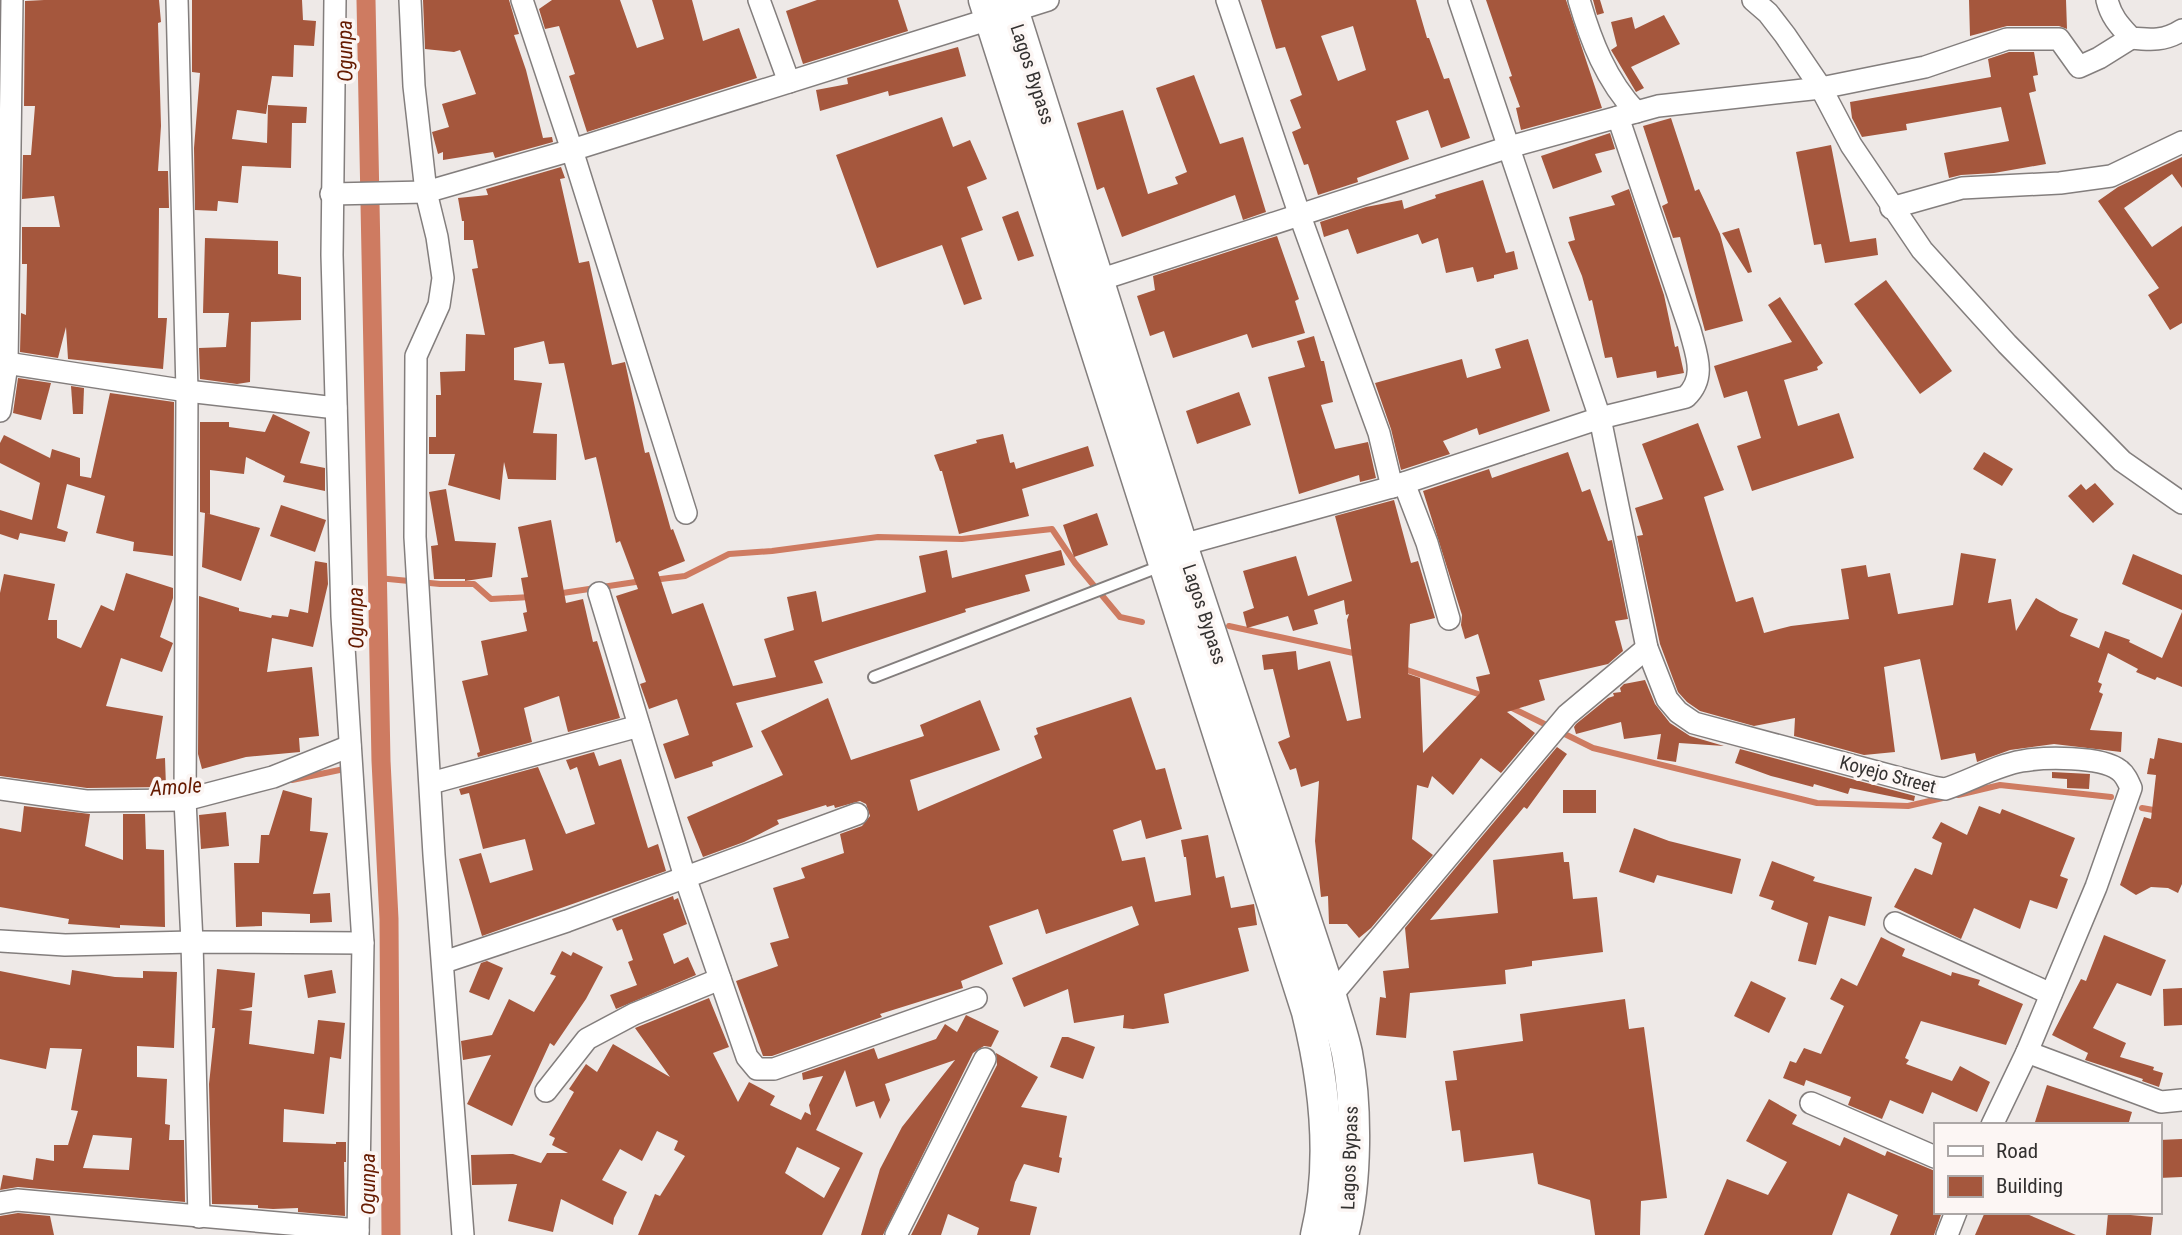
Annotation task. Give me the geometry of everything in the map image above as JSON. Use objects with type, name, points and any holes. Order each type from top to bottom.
[{"type":"main road","name":"Lagos Bypass","points":[[1000,8],[1099,280],[1173,555]]},
{"type":"main road","name":"Lagos Bypass","points":[[1000,8],[1319,1004],[1347,1054],[1353,1123],[1351,1193],[1343,1235]]},
{"type":"main road","name":"Lagos Bypass","points":[[1316,1235],[1325,1176],[1319,1004]]},
{"type":"street","points":[[0,411],[4,363],[12,0]]},
{"type":"street","points":[[177,0],[187,391],[185,800],[192,942],[199,1217]]},
{"type":"street","points":[[0,1203],[17,1200],[358,1232],[363,943],[342,617],[336,408],[338,194],[335,0]]},
{"type":"street","points":[[410,0],[420,192],[438,237],[443,278],[439,305],[416,356],[415,537],[463,1235]]},
{"type":"street","points":[[523,0],[686,513]]},
{"type":"street","points":[[759,0],[789,82]]},
{"type":"street","points":[[338,194],[420,192],[572,150],[789,82],[1000,8],[1048,0]]},
{"type":"street","points":[[1227,0],[1300,216],[1398,485],[1427,544],[1449,619]]},
{"type":"street","points":[[1319,1004],[1567,715],[1647,648],[1600,418],[1460,0]]},
{"type":"street","points":[[1173,555],[1600,418],[1686,397],[1694,390],[1699,378],[1698,361],[1623,98],[1599,58],[1579,0]]},
{"type":"street","points":[[1753,0],[1768,13],[1821,88],[1851,145],[1891,208],[1922,250],[2079,420],[2122,461],[2182,503]]},
{"type":"street","points":[[2107,0],[2117,24],[2131,38]]},
{"type":"street","points":[[1099,280],[1509,146],[1658,106],[1821,88],[1925,67],[2007,39],[2059,39],[2079,67],[2131,38],[2168,38],[2182,30]]},
{"type":"street","points":[[1891,208],[1962,188],[2060,183],[2110,176],[2182,142]]},
{"type":"street","points":[[4,363],[187,391],[336,408]]},
{"type":"street","points":[[599,593],[685,877],[747,1057],[757,1069],[774,1069],[976,998]]},
{"type":"street","name":"Koyejo Street","points":[[1647,648],[1668,699],[1678,712],[1694,723],[1933,787],[1945,789],[2020,761],[2034,759],[2082,760],[2108,764],[2120,770],[2131,788],[2096,887],[2027,1052],[1993,1123]]},
{"type":"street","points":[[430,783],[639,726]]},
{"type":"street","points":[[0,789],[86,801],[185,800],[273,777],[350,746]]},
{"type":"street","points":[[444,962],[857,814]]},
{"type":"street","points":[[1895,923],[2051,994]]},
{"type":"street","points":[[0,941],[65,945],[192,942],[363,943]]},
{"type":"street","points":[[546,1091],[587,1039],[634,1014],[720,979]]},
{"type":"street","points":[[2027,1052],[2161,1102],[2182,1100]]},
{"type":"street","points":[[896,1235],[985,1059]]},
{"type":"street","points":[[1811,1103],[1934,1157]]},
{"type":"street","points":[[1947,1235],[1955,1214]]},
{"type":"lane","points":[[874,677],[1085,595],[1173,555]]},
{"type":"building","points":[[159,0],[161,126],[158,171],[168,171],[169,208],[159,208],[158,318],[167,318],[163,369],[68,359],[66,327],[58,358],[20,352],[21,313],[26,315],[27,264],[22,264],[22,227],[60,227],[54,196],[22,199],[23,155],[31,155],[35,106],[24,106],[25,1]]},
{"type":"building","points":[[192,0],[302,0],[303,20],[316,21],[314,46],[294,45],[293,77],[272,76],[266,114],[237,110],[232,139],[267,143],[268,105],[307,107],[306,123],[292,123],[291,168],[242,166],[238,203],[218,201],[217,211],[195,210],[194,148],[200,73],[192,72]]},
{"type":"building","points":[[423,0],[509,0],[519,34],[514,35],[543,138],[552,137],[553,142],[495,158],[493,152],[443,160],[443,152],[438,154],[432,132],[449,127],[442,104],[476,94],[460,50],[454,52],[425,49]]},
{"type":"building","points":[[552,0],[620,0],[637,48],[664,39],[652,0],[692,0],[703,41],[739,28],[757,78],[587,132],[569,76],[575,74],[559,26],[545,29],[539,9]]},
{"type":"building","points":[[817,0],[898,0],[908,31],[803,64],[786,11]]},
{"type":"building","points":[[1261,0],[1416,0],[1427,38],[1444,79],[1449,78],[1470,138],[1441,148],[1428,110],[1396,121],[1409,159],[1357,178],[1358,182],[1318,195],[1308,164],[1304,165],[1292,132],[1301,128],[1290,100],[1302,95],[1285,47],[1276,49]],"holes":[[[1353,26],[1366,70],[1338,81],[1321,36]]]},
{"type":"building","points":[[1486,0],[1566,0],[1602,108],[1521,130],[1516,108],[1520,107],[1509,77],[1512,76]]},
{"type":"building","points":[[1593,0],[1600,0],[1604,13],[1597,15]]},
{"type":"building","points":[[1969,0],[2066,0],[2067,29],[2059,26],[2007,26],[1970,36]]},
{"type":"building","points":[[1664,15],[1680,44],[1631,67],[1644,88],[1636,92],[1611,50],[1617,46],[1611,22],[1632,17],[1635,29]]},
{"type":"building","points":[[958,47],[966,76],[889,96],[888,91],[820,111],[816,90],[848,84],[847,78]]},
{"type":"building","points":[[2009,52],[2034,52],[2038,75],[2033,76],[2036,91],[2029,93],[2046,164],[1949,178],[1944,153],[2009,141],[2001,107],[1906,124],[1907,130],[1862,137],[1852,118],[1850,102],[1991,77],[1988,59]]},
{"type":"building","points":[[1194,75],[1220,144],[1243,137],[1266,212],[1243,220],[1235,195],[1122,237],[1104,187],[1097,190],[1077,123],[1123,110],[1148,194],[1178,184],[1175,177],[1187,172],[1156,88]]},
{"type":"building","points":[[942,117],[953,147],[970,140],[987,179],[967,187],[983,230],[961,238],[982,299],[964,305],[942,245],[877,268],[836,155]]},
{"type":"building","points":[[1671,118],[1695,191],[1699,189],[1720,234],[1743,321],[1705,331],[1680,237],[1673,238],[1662,206],[1668,203],[1643,126]]},
{"type":"building","points":[[1610,133],[1615,149],[1595,154],[1602,172],[1553,189],[1541,156]]},
{"type":"building","points":[[1831,145],[1850,242],[1876,238],[1878,255],[1825,263],[1821,244],[1814,245],[1796,152]]},
{"type":"building","points":[[2182,157],[2182,188],[2172,174],[2124,208],[2152,247],[2182,226],[2182,323],[2170,330],[2148,295],[2159,288],[2098,201],[2118,187]]},
{"type":"building","points":[[561,167],[565,178],[560,179],[579,263],[589,261],[612,365],[625,362],[645,453],[649,452],[671,530],[673,529],[685,561],[658,572],[672,614],[703,603],[733,686],[776,677],[764,639],[794,630],[787,597],[816,591],[822,622],[926,592],[919,556],[947,550],[952,578],[1061,550],[1065,565],[1025,575],[1030,591],[965,609],[966,612],[814,661],[823,683],[736,703],[753,747],[712,762],[713,766],[675,779],[663,744],[689,735],[677,699],[649,709],[640,684],[646,682],[616,596],[638,589],[620,541],[616,543],[596,457],[585,460],[564,363],[549,364],[544,341],[514,348],[514,380],[542,383],[533,433],[557,434],[556,480],[508,479],[504,462],[500,500],[448,485],[455,454],[429,454],[429,437],[436,437],[436,395],[441,395],[440,372],[465,371],[466,334],[485,335],[472,269],[478,268],[473,240],[464,240],[464,221],[458,198],[488,195],[486,189]]},
{"type":"building","points":[[1483,180],[1506,253],[1514,251],[1518,269],[1494,275],[1494,278],[1477,282],[1473,267],[1446,273],[1438,238],[1422,244],[1418,234],[1357,254],[1348,229],[1324,237],[1320,222],[1366,207],[1402,200],[1404,209],[1436,198],[1435,195]]},
{"type":"building","points":[[1629,189],[1664,295],[1675,347],[1678,346],[1684,373],[1657,378],[1656,371],[1617,378],[1612,357],[1605,358],[1592,300],[1589,301],[1568,242],[1575,240],[1569,217],[1615,205],[1611,196]]},
{"type":"building","points":[[1018,211],[1034,256],[1018,261],[1002,217]]},
{"type":"building","points":[[1739,228],[1752,272],[1748,273],[1722,233]]},
{"type":"building","points":[[1277,236],[1299,299],[1295,301],[1305,333],[1252,348],[1247,334],[1173,358],[1164,331],[1150,336],[1137,296],[1155,290],[1153,276]]},
{"type":"building","points":[[205,238],[278,241],[278,274],[301,277],[301,320],[251,322],[250,382],[237,384],[200,379],[199,348],[226,347],[229,313],[203,313]]},
{"type":"building","points":[[1886,280],[1952,371],[1920,394],[1854,304]]},
{"type":"building","points":[[1780,297],[1823,363],[1817,367],[1818,370],[1784,380],[1798,426],[1839,413],[1854,458],[1752,491],[1737,446],[1761,438],[1747,391],[1724,398],[1714,366],[1792,342],[1768,305]]},
{"type":"building","points":[[1314,336],[1321,361],[1324,361],[1333,402],[1321,405],[1335,449],[1368,442],[1376,478],[1360,482],[1359,475],[1299,494],[1268,377],[1305,367],[1297,341]]},
{"type":"building","points":[[1528,339],[1550,411],[1479,435],[1477,428],[1443,441],[1450,454],[1401,470],[1391,429],[1375,383],[1462,359],[1467,378],[1501,368],[1495,349]]},
{"type":"building","points":[[18,378],[51,383],[41,420],[13,413]]},
{"type":"building","points":[[71,386],[84,388],[83,414],[73,414]]},
{"type":"building","points":[[1239,392],[1251,425],[1197,444],[1186,411]]},
{"type":"building","points":[[110,393],[174,402],[173,556],[133,551],[134,542],[96,533],[105,496],[67,484],[57,528],[68,532],[65,542],[20,533],[18,540],[0,534],[0,510],[32,520],[40,483],[0,463],[0,443],[4,435],[50,458],[52,449],[80,458],[80,476],[91,478]]},
{"type":"building","points":[[273,414],[310,432],[300,463],[325,468],[325,491],[283,482],[285,476],[246,457],[244,474],[210,470],[210,514],[206,513],[260,528],[241,581],[202,567],[205,513],[200,512],[200,422],[229,422],[229,427],[265,432]]},
{"type":"building","points":[[1698,423],[1724,490],[1704,497],[1736,602],[1753,597],[1764,633],[1791,626],[1849,619],[1841,569],[1866,565],[1868,577],[1890,573],[1898,614],[1953,605],[1961,553],[1996,559],[1988,603],[2011,599],[2016,631],[2036,598],[2078,619],[2070,636],[2101,649],[2099,648],[2105,631],[2130,640],[2129,642],[2162,658],[2182,612],[2182,687],[2136,672],[2138,669],[2108,653],[2098,682],[2102,684],[2099,692],[2103,694],[2090,730],[2122,732],[2121,752],[2054,744],[2010,750],[1977,762],[1975,753],[1941,760],[1920,659],[1884,667],[1895,752],[1864,755],[1794,736],[1795,718],[1754,726],[1700,711],[1678,692],[1660,644],[1637,536],[1643,535],[1635,508],[1663,499],[1642,444]]},
{"type":"building","points":[[1003,434],[1010,463],[1014,462],[1016,469],[1088,446],[1094,466],[1022,489],[1029,516],[959,534],[942,471],[934,455],[977,443],[976,440]]},
{"type":"building","points":[[1568,452],[1582,492],[1590,489],[1608,541],[1612,540],[1628,619],[1615,621],[1623,651],[1608,664],[1539,680],[1545,700],[1507,712],[1535,733],[1501,773],[1481,758],[1453,795],[1432,776],[1428,788],[1417,785],[1412,839],[1433,855],[1371,928],[1359,938],[1347,924],[1329,924],[1328,896],[1321,897],[1315,841],[1319,781],[1301,787],[1296,768],[1290,770],[1278,742],[1290,737],[1273,669],[1264,670],[1262,655],[1296,651],[1298,670],[1330,661],[1347,721],[1361,718],[1347,620],[1349,614],[1346,615],[1344,600],[1314,610],[1318,624],[1293,631],[1288,616],[1247,628],[1243,612],[1254,608],[1243,571],[1296,556],[1308,596],[1352,581],[1335,516],[1394,500],[1411,563],[1418,561],[1435,618],[1410,624],[1408,674],[1420,678],[1423,753],[1480,693],[1476,677],[1490,674],[1478,634],[1465,639],[1461,625],[1462,615],[1423,491],[1489,469],[1492,478]]},
{"type":"building","points":[[1984,452],[2013,469],[2002,486],[1973,469]]},
{"type":"building","points":[[2095,483],[2114,504],[2093,523],[2068,496],[2081,484],[2086,490]]},
{"type":"building","points":[[446,489],[455,541],[496,543],[492,577],[465,581],[434,579],[431,546],[438,545],[429,492]]},
{"type":"building","points":[[281,505],[326,520],[315,552],[270,536]]},
{"type":"building","points":[[1097,513],[1108,545],[1074,557],[1063,525]]},
{"type":"building","points":[[551,520],[566,603],[583,599],[593,642],[597,641],[620,718],[568,732],[559,696],[524,708],[532,742],[478,757],[477,753],[480,752],[462,681],[488,675],[481,641],[527,631],[523,613],[527,612],[521,578],[528,577],[518,527]]},
{"type":"building","points":[[2133,554],[2182,575],[2182,610],[2122,584]]},
{"type":"building","points":[[315,561],[327,563],[328,584],[313,647],[272,638],[267,672],[312,667],[319,736],[299,738],[300,752],[246,757],[202,769],[198,754],[199,596],[239,608],[239,611],[271,618],[272,615],[288,617],[290,609],[308,613]]},
{"type":"building","points":[[126,573],[173,588],[173,598],[160,637],[173,643],[162,672],[121,658],[106,706],[163,716],[156,759],[165,758],[166,787],[87,788],[0,776],[0,593],[4,574],[55,584],[48,620],[57,620],[57,638],[81,648],[101,605],[114,611]]},
{"type":"building","points":[[1645,680],[1655,704],[1670,723],[1690,736],[1724,746],[1679,743],[1676,762],[1657,759],[1661,734],[1624,739],[1621,722],[1576,734],[1576,724],[1614,696],[1613,693],[1621,692],[1620,688],[1624,684]]},
{"type":"building","points":[[1131,697],[1156,770],[1165,768],[1182,829],[1146,839],[1141,820],[1113,830],[1122,861],[1145,857],[1155,902],[1191,895],[1181,840],[1208,835],[1216,878],[1224,876],[1231,908],[1254,904],[1257,925],[1238,928],[1249,971],[1164,994],[1169,1023],[1123,1028],[1124,1015],[1074,1023],[1068,989],[1024,1007],[1012,978],[1139,925],[1132,906],[1046,934],[1038,909],[989,926],[1003,964],[961,981],[963,988],[880,1014],[882,1017],[772,1056],[763,1056],[736,981],[778,966],[770,943],[789,938],[773,888],[805,878],[801,868],[844,853],[840,834],[862,826],[870,816],[866,804],[860,801],[835,808],[834,805],[826,805],[777,820],[779,824],[744,842],[703,857],[687,817],[783,775],[761,731],[828,698],[851,760],[924,736],[920,725],[980,700],[1000,750],[910,780],[918,811],[1042,758],[1034,736],[1038,734],[1036,728]]},
{"type":"building","points":[[2158,738],[2182,743],[2182,884],[2178,893],[2168,888],[2151,887],[2136,895],[2120,885],[2144,817],[2151,819],[2156,775],[2147,774],[2150,758],[2154,759]]},
{"type":"building","points":[[1557,747],[1567,754],[1527,809],[1524,807],[1430,920],[1498,913],[1493,860],[1563,852],[1564,862],[1569,862],[1573,899],[1597,897],[1603,952],[1532,961],[1532,966],[1505,970],[1506,984],[1410,993],[1406,1038],[1376,1035],[1380,997],[1386,998],[1383,971],[1409,968],[1405,928]]},
{"type":"building","points":[[1740,749],[1915,796],[1914,801],[1850,788],[1848,794],[1771,776],[1735,763]]},
{"type":"building","points":[[594,752],[599,766],[621,759],[648,848],[658,844],[666,871],[482,936],[459,859],[481,853],[490,883],[533,870],[525,839],[483,849],[469,793],[461,795],[459,789],[538,767],[566,834],[595,824],[577,767],[570,770],[566,760]]},
{"type":"building","points":[[2052,772],[2090,774],[2089,789],[2067,788],[2067,779],[2052,778]]},
{"type":"building","points":[[283,790],[312,798],[310,831],[328,833],[313,894],[330,893],[332,922],[310,923],[310,914],[262,912],[262,926],[236,927],[234,863],[259,863],[261,835],[269,835]]},
{"type":"building","points":[[1563,790],[1596,790],[1596,813],[1563,813]]},
{"type":"building","points":[[24,806],[90,814],[85,846],[123,860],[123,814],[145,814],[146,849],[164,850],[165,927],[120,925],[120,928],[68,924],[69,919],[0,907],[0,828],[21,832]]},
{"type":"building","points":[[1979,806],[2000,814],[2002,809],[2075,838],[2060,876],[2068,879],[2057,909],[2030,900],[2020,929],[1974,908],[1961,939],[1894,907],[1915,868],[1932,875],[1942,843],[1932,838],[1941,822],[1967,835]]},
{"type":"building","points":[[226,812],[229,846],[201,849],[199,815]]},
{"type":"building","points":[[1634,828],[1669,841],[1741,859],[1732,894],[1657,875],[1654,883],[1619,872]]},
{"type":"building","points":[[1772,861],[1815,877],[1813,881],[1872,897],[1865,926],[1829,916],[1816,965],[1798,961],[1808,923],[1771,909],[1774,901],[1759,896]]},
{"type":"building","points":[[673,896],[674,900],[678,898],[687,924],[663,934],[674,964],[688,957],[696,975],[616,1009],[610,995],[637,985],[628,962],[633,960],[622,929],[617,931],[612,919]]},
{"type":"building","points":[[2104,935],[2166,960],[2151,996],[2117,983],[2093,1028],[2126,1043],[2120,1057],[2154,1067],[2153,1070],[2163,1073],[2159,1087],[2085,1060],[2088,1053],[2052,1035],[2081,979],[2086,981]]},
{"type":"building","points":[[1881,937],[1905,949],[1902,956],[1951,976],[1952,972],[1980,980],[1978,985],[2023,1004],[2006,1045],[1921,1021],[1905,1058],[1909,1060],[1906,1064],[1952,1081],[1960,1066],[1990,1082],[1977,1112],[1932,1092],[1923,1114],[1890,1100],[1882,1119],[1848,1105],[1851,1097],[1806,1080],[1804,1086],[1783,1078],[1790,1061],[1796,1063],[1804,1048],[1821,1054],[1844,1006],[1830,999],[1841,978],[1857,986]]},
{"type":"building","points":[[562,951],[571,956],[573,952],[603,967],[586,999],[554,1046],[550,1043],[512,1126],[467,1104],[491,1055],[463,1060],[461,1041],[492,1035],[509,999],[534,1012],[556,976],[550,974]]},
{"type":"building","points":[[487,961],[503,968],[489,1000],[469,992],[481,963]]},
{"type":"building","points":[[217,969],[255,973],[252,1007],[239,1010],[252,1011],[249,1044],[314,1054],[318,1020],[345,1023],[341,1059],[330,1057],[324,1114],[284,1109],[283,1142],[346,1142],[345,1216],[298,1212],[298,1208],[273,1209],[258,1208],[258,1205],[212,1204],[209,1084]]},
{"type":"building","points":[[72,970],[115,977],[143,978],[143,971],[177,972],[174,1048],[137,1046],[137,1077],[167,1079],[165,1124],[170,1125],[169,1140],[184,1140],[185,1202],[18,1187],[0,1190],[3,1175],[33,1180],[36,1158],[54,1161],[54,1145],[68,1145],[78,1111],[71,1110],[82,1049],[50,1048],[46,1069],[0,1059],[0,971],[70,985]],"holes":[[[93,1135],[132,1138],[129,1170],[83,1168]]]},
{"type":"building","points":[[332,970],[336,993],[308,998],[304,975]]},
{"type":"building","points":[[1751,981],[1786,998],[1769,1033],[1734,1016]]},
{"type":"building","points":[[2182,988],[2182,1025],[2164,1026],[2163,989]]},
{"type":"building","points":[[709,998],[729,1047],[713,1053],[738,1102],[749,1082],[775,1096],[770,1105],[801,1120],[805,1112],[811,1115],[809,1105],[823,1076],[803,1080],[802,1073],[874,1048],[878,1059],[936,1039],[945,1024],[957,1032],[966,1015],[999,1031],[991,1047],[984,1046],[973,1053],[883,1235],[861,1235],[880,1169],[902,1127],[955,1060],[885,1084],[890,1100],[880,1119],[874,1101],[856,1107],[845,1070],[816,1130],[863,1153],[822,1235],[638,1235],[655,1194],[660,1196],[685,1156],[674,1150],[678,1141],[657,1131],[642,1161],[620,1149],[602,1180],[627,1192],[613,1225],[561,1199],[553,1232],[508,1221],[517,1184],[472,1185],[471,1155],[513,1154],[541,1163],[547,1153],[568,1153],[552,1145],[555,1138],[549,1135],[574,1092],[569,1089],[586,1064],[597,1072],[613,1044],[670,1077],[635,1028]],"holes":[[[797,1147],[840,1168],[824,1198],[785,1173]]]},
{"type":"building","points":[[1625,999],[1629,1029],[1644,1027],[1667,1198],[1641,1201],[1640,1235],[1595,1235],[1590,1200],[1538,1184],[1533,1153],[1464,1162],[1460,1130],[1452,1131],[1445,1081],[1457,1080],[1453,1051],[1523,1041],[1520,1014]]},
{"type":"building","points":[[1062,1037],[1095,1047],[1083,1079],[1050,1067]]},
{"type":"building","points":[[996,1053],[1038,1077],[1021,1107],[1067,1116],[1059,1157],[1062,1158],[1059,1173],[1024,1164],[1015,1182],[1010,1201],[1037,1207],[1030,1235],[977,1235],[979,1228],[948,1214],[941,1235],[911,1235],[997,1065]]},
{"type":"building","points":[[2047,1085],[2132,1112],[2129,1123],[2035,1123]]},
{"type":"building","points":[[1769,1099],[1797,1115],[1792,1124],[1840,1146],[1844,1137],[1885,1156],[1887,1151],[1934,1171],[1934,1214],[1941,1214],[1934,1235],[1890,1235],[1898,1215],[1848,1193],[1832,1235],[1704,1235],[1727,1179],[1768,1195],[1787,1162],[1746,1141]]},
{"type":"building","points":[[2182,1139],[2182,1177],[2161,1178],[2161,1140]]},
{"type":"building","points":[[18,1213],[50,1216],[54,1235],[0,1235],[0,1216]]},
{"type":"building","points":[[1984,1214],[2027,1214],[2076,1235],[1975,1235]]},
{"type":"building","points":[[2108,1214],[2153,1217],[2151,1235],[2106,1235]]},
{"type":"waterway","name":"Ogunpa","points":[[366,0],[381,761],[389,919],[391,1235]]},
{"type":"waterway","points":[[653,580],[685,576],[729,554],[878,537],[962,539],[1052,529],[1075,563],[1120,617],[1142,622]]},
{"type":"waterway","points":[[378,578],[440,584],[474,584],[491,599],[531,597]]},
{"type":"waterway","points":[[556,594],[642,581]]},
{"type":"waterway","points":[[1229,626],[1358,654]]},
{"type":"waterway","points":[[1401,668],[1484,696]]},
{"type":"waterway","points":[[1510,707],[1593,748],[1817,803],[1908,806],[1947,797]]},
{"type":"waterway","name":"Amole","points":[[292,780],[349,768]]},
{"type":"waterway","points":[[1958,795],[2000,785],[2111,797]]},
{"type":"waterway","points":[[2142,808],[2159,811]]}]
